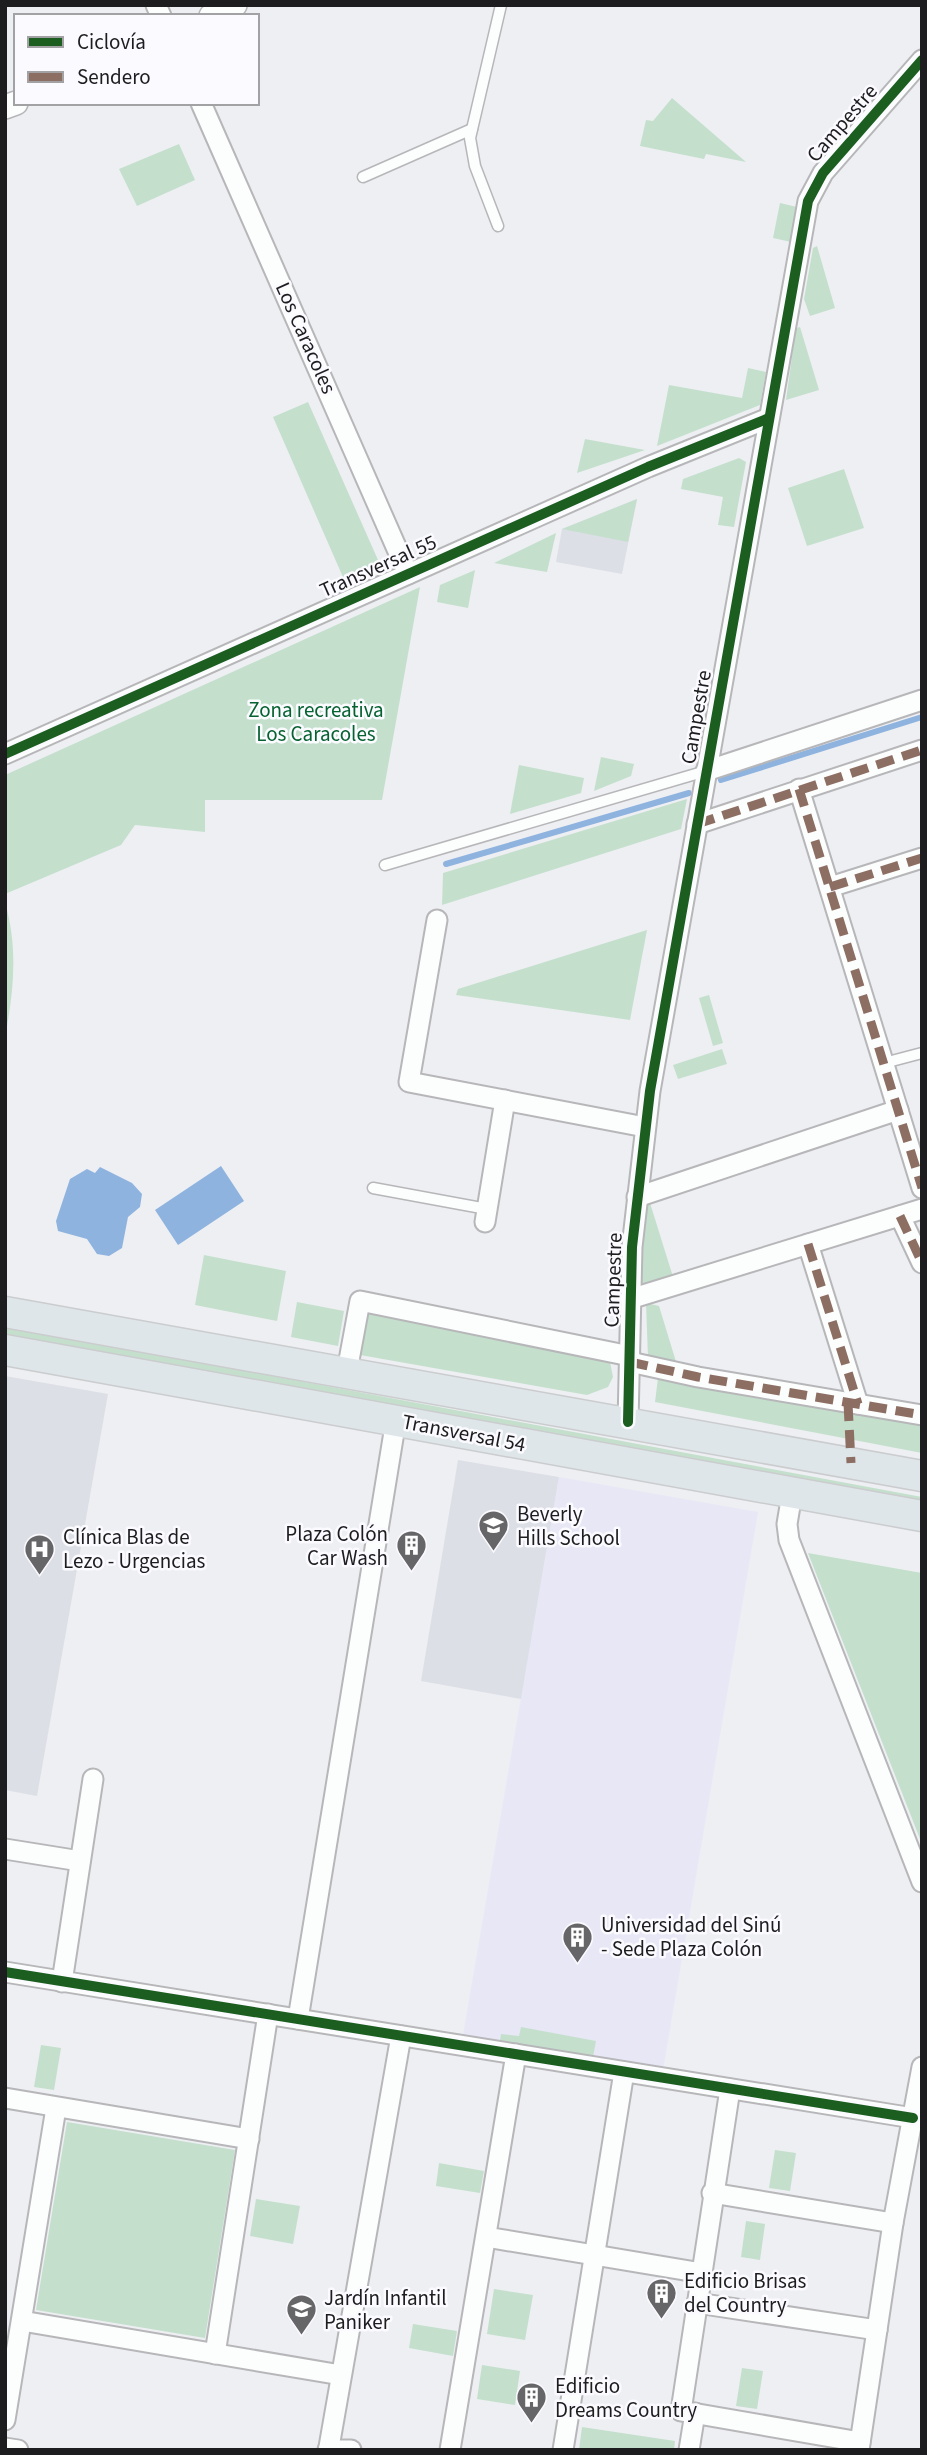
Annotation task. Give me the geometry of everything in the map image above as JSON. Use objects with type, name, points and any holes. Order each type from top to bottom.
[{"type":"main road","name":"Transversal 54","points":[[5,1312],[347,1371],[922,1476]]},
{"type":"main road","name":"Transversal 54","points":[[5,1350],[922,1516]]},
{"type":"street","points":[[215,14],[235,5]]},
{"type":"street","name":"Campestre","points":[[628,1422],[630,1299],[645,1126],[810,197],[823,173],[919,69]]},
{"type":"street","name":"Los Caracoles","points":[[202,105],[408,574]]},
{"type":"street","name":"Transversal 55","points":[[5,754],[648,467],[769,418]]},
{"type":"street","points":[[706,771],[922,699]]},
{"type":"street","points":[[697,824],[922,750]]},
{"type":"street","points":[[799,789],[922,1188]]},
{"type":"street","points":[[830,887],[922,858]]},
{"type":"street","points":[[437,920],[410,1082],[645,1126]]},
{"type":"street","points":[[486,1215],[505,1100]]},
{"type":"street","points":[[637,1197],[898,1110]]},
{"type":"street","points":[[630,1299],[922,1209]]},
{"type":"street","points":[[901,1216],[922,1264]]},
{"type":"street","points":[[808,1244],[858,1404]]},
{"type":"street","points":[[347,1371],[359,1301],[630,1359],[922,1415]]},
{"type":"street","points":[[298,2019],[396,1420]]},
{"type":"street","points":[[792,1494],[787,1524],[789,1539],[922,1882]]},
{"type":"street","points":[[62,1982],[93,1779]]},
{"type":"street","points":[[5,1849],[80,1861]]},
{"type":"street","points":[[5,1972],[913,2119]]},
{"type":"street","points":[[215,2354],[268,2014]]},
{"type":"street","points":[[351,2450],[329,2449],[401,2036]]},
{"type":"street","points":[[450,2450],[516,2054]]},
{"type":"street","points":[[730,2089],[712,2193],[681,2411],[859,2446],[893,2223],[913,2164],[913,2119],[922,2067]]},
{"type":"street","points":[[563,2450],[624,2072]]},
{"type":"street","points":[[5,2098],[249,2139]]},
{"type":"street","points":[[5,2420],[56,2108]]},
{"type":"street","points":[[712,2193],[893,2223]]},
{"type":"street","points":[[486,2237],[702,2273]]},
{"type":"street","points":[[697,2304],[877,2330]]},
{"type":"street","points":[[22,2320],[341,2375]]},
{"type":"street","points":[[689,2450],[695,2413]]},
{"type":"street","points":[[5,2448],[18,2450]]},
{"type":"lane","points":[[498,226],[470,149],[472,128],[501,5]]},
{"type":"lane","points":[[363,177],[472,128]]},
{"type":"lane","points":[[385,865],[706,771]]},
{"type":"lane","points":[[884,1063],[922,1053]]},
{"type":"lane","points":[[373,1188],[486,1215]]},
{"type":"shaded area","points":[[637,499],[622,574],[556,562],[562,529]]},
{"type":"shaded area","name":"Clínica Blas de Lezo - Urgencias","points":[[5,1376],[108,1394],[37,1796],[5,1790]]},
{"type":"shaded area","name":"Beverly Hills School","points":[[458,1460],[559,1477],[521,1699],[421,1681]]},
{"type":"shaded area","points":[[559,1477],[758,1512],[663,2070],[463,2035]]},
{"type":"green space","points":[[672,98],[746,162],[706,154],[704,159],[640,146],[646,120],[653,121]]},
{"type":"green space","points":[[179,144],[195,180],[137,206],[119,169]]},
{"type":"green space","points":[[780,203],[797,207],[791,242],[773,238]]},
{"type":"green space","points":[[817,246],[835,308],[810,316],[804,299],[813,248]]},
{"type":"green space","points":[[800,327],[819,390],[786,400],[796,328]]},
{"type":"green space","points":[[748,368],[766,372],[760,405],[657,446],[669,385],[742,398]]},
{"type":"green space","points":[[308,402],[382,569],[346,584],[273,417]]},
{"type":"green space","points":[[585,439],[645,450],[577,473]]},
{"type":"green space","points":[[739,458],[746,462],[734,527],[718,525],[723,497],[681,489],[683,479]]},
{"type":"green space","points":[[844,469],[864,528],[807,546],[788,488]]},
{"type":"green space","points":[[637,499],[628,542],[562,529]]},
{"type":"green space","points":[[556,533],[547,572],[494,563]]},
{"type":"green space","points":[[475,570],[468,608],[437,602],[440,585]]},
{"type":"green space","name":"Zona recreativa Los Caracoles","points":[[420,587],[382,800],[205,800],[205,832],[135,825],[121,845],[5,894],[5,775]]},
{"type":"green space","points":[[601,757],[634,764],[631,776],[594,791]]},
{"type":"green space","points":[[519,765],[584,778],[581,793],[510,814]]},
{"type":"green space","points":[[687,799],[681,829],[442,905],[443,873]]},
{"type":"green space","points":[[5,902],[12,936],[13,969],[5,1037]]},
{"type":"green space","points":[[647,930],[630,1020],[456,995],[458,989]]},
{"type":"green space","points":[[709,995],[723,1043],[713,1046],[699,998]]},
{"type":"green space","points":[[722,1049],[727,1064],[678,1079],[673,1065]]},
{"type":"green space","points":[[650,1203],[674,1280],[641,1290],[644,1204]]},
{"type":"green space","points":[[204,1255],[286,1271],[277,1321],[195,1305]]},
{"type":"green space","points":[[297,1302],[344,1311],[338,1346],[291,1337]]},
{"type":"green space","points":[[646,1303],[659,1306],[677,1365],[648,1358]]},
{"type":"green space","points":[[366,1311],[610,1362],[613,1377],[608,1387],[587,1395],[360,1355]]},
{"type":"green space","points":[[5,1326],[922,1497],[922,1506],[5,1336]]},
{"type":"green space","points":[[658,1378],[922,1422],[922,1453],[655,1402]]},
{"type":"green space","points":[[808,1553],[922,1573],[922,1844]]},
{"type":"green space","points":[[521,2027],[596,2041],[593,2057],[500,2041],[501,2034],[519,2036]]},
{"type":"green space","points":[[41,2045],[61,2048],[54,2090],[34,2087]]},
{"type":"green space","points":[[67,2122],[235,2150],[205,2338],[36,2310]]},
{"type":"green space","points":[[775,2150],[796,2153],[790,2191],[769,2188]]},
{"type":"green space","points":[[439,2163],[484,2171],[480,2193],[436,2186]]},
{"type":"green space","points":[[256,2199],[300,2206],[293,2244],[250,2236]]},
{"type":"green space","points":[[746,2221],[765,2224],[760,2260],[741,2257]]},
{"type":"green space","points":[[494,2289],[533,2295],[525,2340],[487,2334]]},
{"type":"green space","points":[[413,2324],[457,2331],[453,2356],[409,2348]]},
{"type":"green space","points":[[482,2365],[520,2371],[515,2405],[477,2399]]},
{"type":"green space","points":[[742,2368],[763,2371],[757,2409],[736,2406]]},
{"type":"green space","points":[[582,2427],[675,2441],[674,2450],[579,2450]]},
{"type":"water","points":[[221,1166],[244,1201],[178,1245],[155,1210]]},
{"type":"water","points":[[100,1167],[132,1183],[142,1194],[140,1207],[128,1217],[122,1248],[109,1256],[97,1254],[87,1239],[58,1231],[56,1221],[70,1179],[87,1169],[95,1173]]},
{"type":"waterway","points":[[721,780],[922,717]]},
{"type":"waterway","points":[[446,864],[689,793]]},
{"type":"marked path","points":[[697,824],[922,750]]},
{"type":"marked path","points":[[799,789],[922,1188]]},
{"type":"marked path","points":[[830,887],[922,858]]},
{"type":"marked path","points":[[900,1216],[922,1263]]},
{"type":"marked path","points":[[808,1244],[858,1404]]},
{"type":"marked path","points":[[630,1362],[698,1377],[922,1415]]},
{"type":"marked path","points":[[848,1403],[851,1463]]},
{"type":"cycle path","points":[[628,1422],[632,1247],[650,1091],[808,201],[823,173],[922,60]]},
{"type":"cycle path","points":[[5,754],[648,467],[769,418]]},
{"type":"cycle path","points":[[5,1972],[913,2118]]},
{"type":"place","name":"Beverly Hills School","points":[[494,1553]]},
{"type":"place","name":"Plaza Colón Car Wash","points":[[411,1573]]},
{"type":"place","name":"Clínica Blas de Lezo - Urgencias","points":[[40,1576]]},
{"type":"place","name":"Universidad del Sinú - Sede Plaza Colón","points":[[578,1964]]},
{"type":"place","name":"Edificio Brisas del Country","points":[[661,2320]]},
{"type":"place","name":"Jardín Infantil Paniker","points":[[301,2337]]},
{"type":"place","name":"Edificio Dreams Country","points":[[532,2425]]}]
